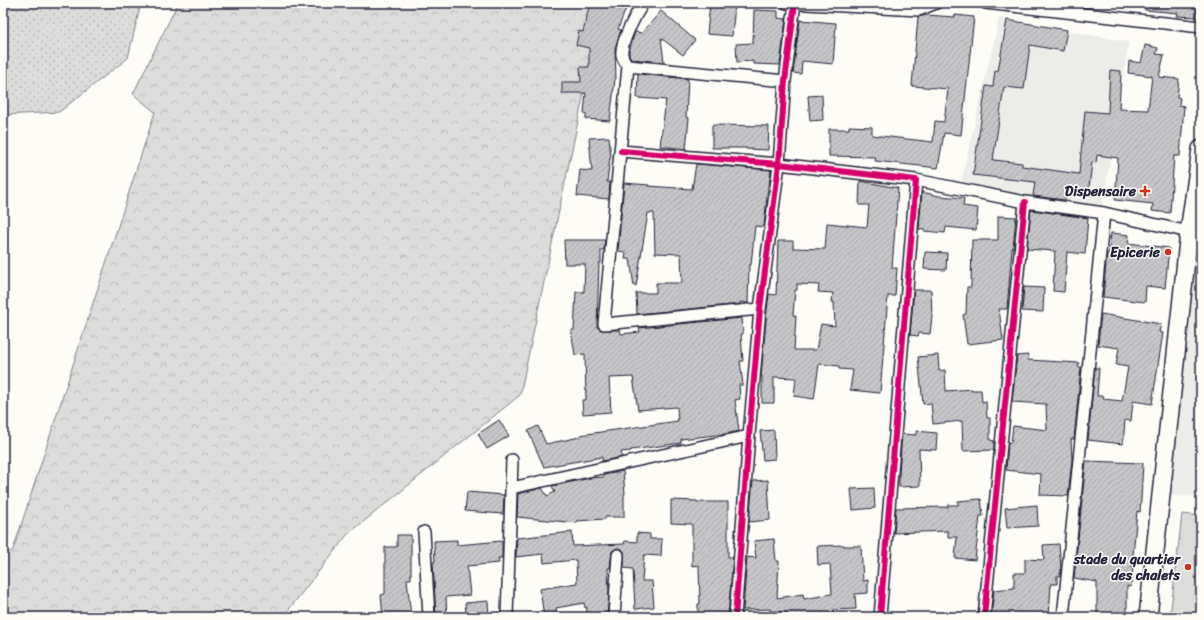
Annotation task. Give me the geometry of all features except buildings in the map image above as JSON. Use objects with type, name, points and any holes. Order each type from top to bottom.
[{"type":"main road","points":[[1148,617],[1190,232],[1201,149]]},
{"type":"street","points":[[643,3],[634,18],[622,48],[624,61],[628,66],[604,324],[760,309]]},
{"type":"street","points":[[735,617],[760,309],[779,164],[792,3],[919,10],[936,3]]},
{"type":"street","points":[[985,3],[1201,27]]},
{"type":"street","points":[[628,66],[785,81]]},
{"type":"street","points":[[621,151],[779,164],[916,180],[1025,202],[1104,213],[1190,232]]},
{"type":"street","points":[[880,617],[916,180]]},
{"type":"street","points":[[984,617],[1025,202]]},
{"type":"street","points":[[1064,617],[1104,213]]},
{"type":"street","points":[[510,488],[749,436]]},
{"type":"street","points":[[507,617],[512,460]]},
{"type":"street","points":[[424,532],[429,617]]},
{"type":"street","points":[[614,617],[618,555]]},
{"type":"shaded area","points":[[999,18],[1129,42],[1102,209],[961,183]]},
{"type":"shaded area","points":[[1201,207],[1201,496],[1168,496]]},
{"type":"green space","points":[[3,3],[141,3],[128,58],[59,112],[3,115]]},
{"type":"green space","points":[[178,3],[603,3],[520,395],[347,535],[283,617],[3,617],[3,556],[13,550],[155,112],[133,94]]},
{"type":"green space","name":"stade du quartier des chalets","points":[[1182,514],[1201,516],[1201,617],[1170,617]]},
{"type":"cycle path","points":[[735,617],[760,309],[779,164],[785,81],[795,3]]},
{"type":"cycle path","points":[[621,151],[779,164],[916,180],[880,617]]},
{"type":"cycle path","points":[[984,617],[1025,202]]},
{"type":"place","name":"Dispensaire","points":[[1145,191]]},
{"type":"place","name":"Epicerie","points":[[1168,252]]},
{"type":"place","name":"stade du quartier des chalets","points":[[1188,567]]}]
